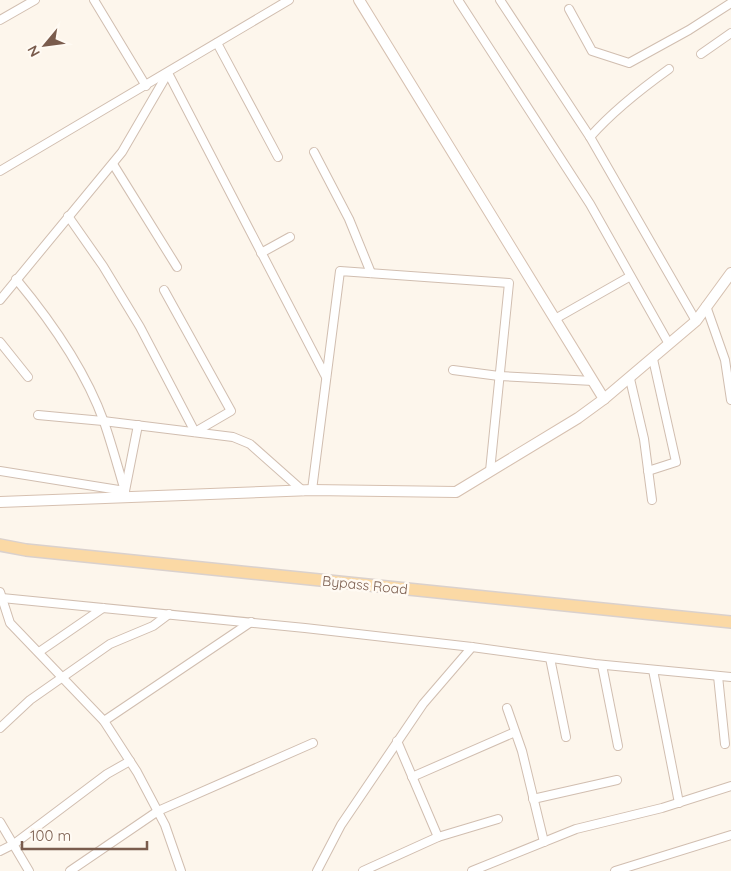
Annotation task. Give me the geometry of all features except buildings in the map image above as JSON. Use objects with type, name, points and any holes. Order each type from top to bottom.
[{"type":"main road","name":"Bypass Road","points":[[0,545],[365,585],[519,599],[731,622]]},
{"type":"street","points":[[0,20],[35,0]]},
{"type":"street","points":[[94,0],[146,86]]},
{"type":"street","points":[[0,171],[289,0]]},
{"type":"street","points":[[359,0],[604,400]]},
{"type":"street","points":[[458,0],[590,204],[629,277],[669,344]]},
{"type":"street","points":[[500,0],[553,84],[590,137],[696,321]]},
{"type":"street","points":[[569,9],[592,50],[629,63],[689,30],[731,3]]},
{"type":"street","points":[[701,54],[731,33]]},
{"type":"street","points":[[217,43],[278,157]]},
{"type":"street","points":[[590,137],[603,122],[628,100],[669,69]]},
{"type":"street","points":[[0,300],[122,152],[168,73]]},
{"type":"street","points":[[168,73],[326,378]]},
{"type":"street","points":[[314,152],[349,219],[371,273]]},
{"type":"street","points":[[112,164],[177,268]]},
{"type":"street","points":[[68,216],[103,266],[140,327],[195,432]]},
{"type":"street","points":[[262,253],[290,237]]},
{"type":"street","points":[[308,491],[326,378],[340,271],[509,283],[490,472]]},
{"type":"street","points":[[0,502],[124,494],[308,491],[456,492],[578,418],[604,400],[696,321],[731,273]]},
{"type":"street","points":[[555,319],[629,277]]},
{"type":"street","points":[[16,279],[42,310],[74,361],[103,420],[124,494]]},
{"type":"street","points":[[164,290],[232,411],[195,432]]},
{"type":"street","points":[[706,306],[725,360],[731,400]]},
{"type":"street","points":[[0,342],[28,376]]},
{"type":"street","points":[[648,471],[676,462],[652,359]]},
{"type":"street","points":[[453,370],[499,376],[593,381]]},
{"type":"street","points":[[630,379],[644,439],[652,500]]},
{"type":"street","points":[[38,415],[103,420],[234,437],[250,444],[308,491]]},
{"type":"street","points":[[124,494],[138,425]]},
{"type":"street","points":[[0,471],[124,494]]},
{"type":"street","points":[[180,871],[165,825],[130,761],[104,721],[10,623],[1,595],[103,608],[251,622],[472,647],[602,665],[731,677]]},
{"type":"street","points":[[39,652],[103,608]]},
{"type":"street","points":[[0,728],[30,700],[110,644],[153,626],[169,614]]},
{"type":"street","points":[[104,721],[251,622]]},
{"type":"street","points":[[317,871],[341,824],[423,704],[472,647]]},
{"type":"street","points":[[550,658],[566,737]]},
{"type":"street","points":[[602,665],[618,746]]},
{"type":"street","points":[[653,670],[679,803]]},
{"type":"street","points":[[718,676],[725,744]]},
{"type":"street","points":[[507,708],[522,751],[544,842]]},
{"type":"street","points":[[412,777],[515,732]]},
{"type":"street","points":[[398,741],[438,837]]},
{"type":"street","points":[[70,871],[158,811],[313,743]]},
{"type":"street","points":[[0,851],[14,844],[107,774],[130,761]]},
{"type":"street","points":[[533,800],[617,780]]},
{"type":"street","points":[[472,871],[544,842],[599,823],[679,803],[731,786]]},
{"type":"street","points":[[364,871],[438,837],[498,819]]},
{"type":"street","points":[[0,822],[29,871]]},
{"type":"street","points":[[615,871],[632,868],[731,835]]}]
